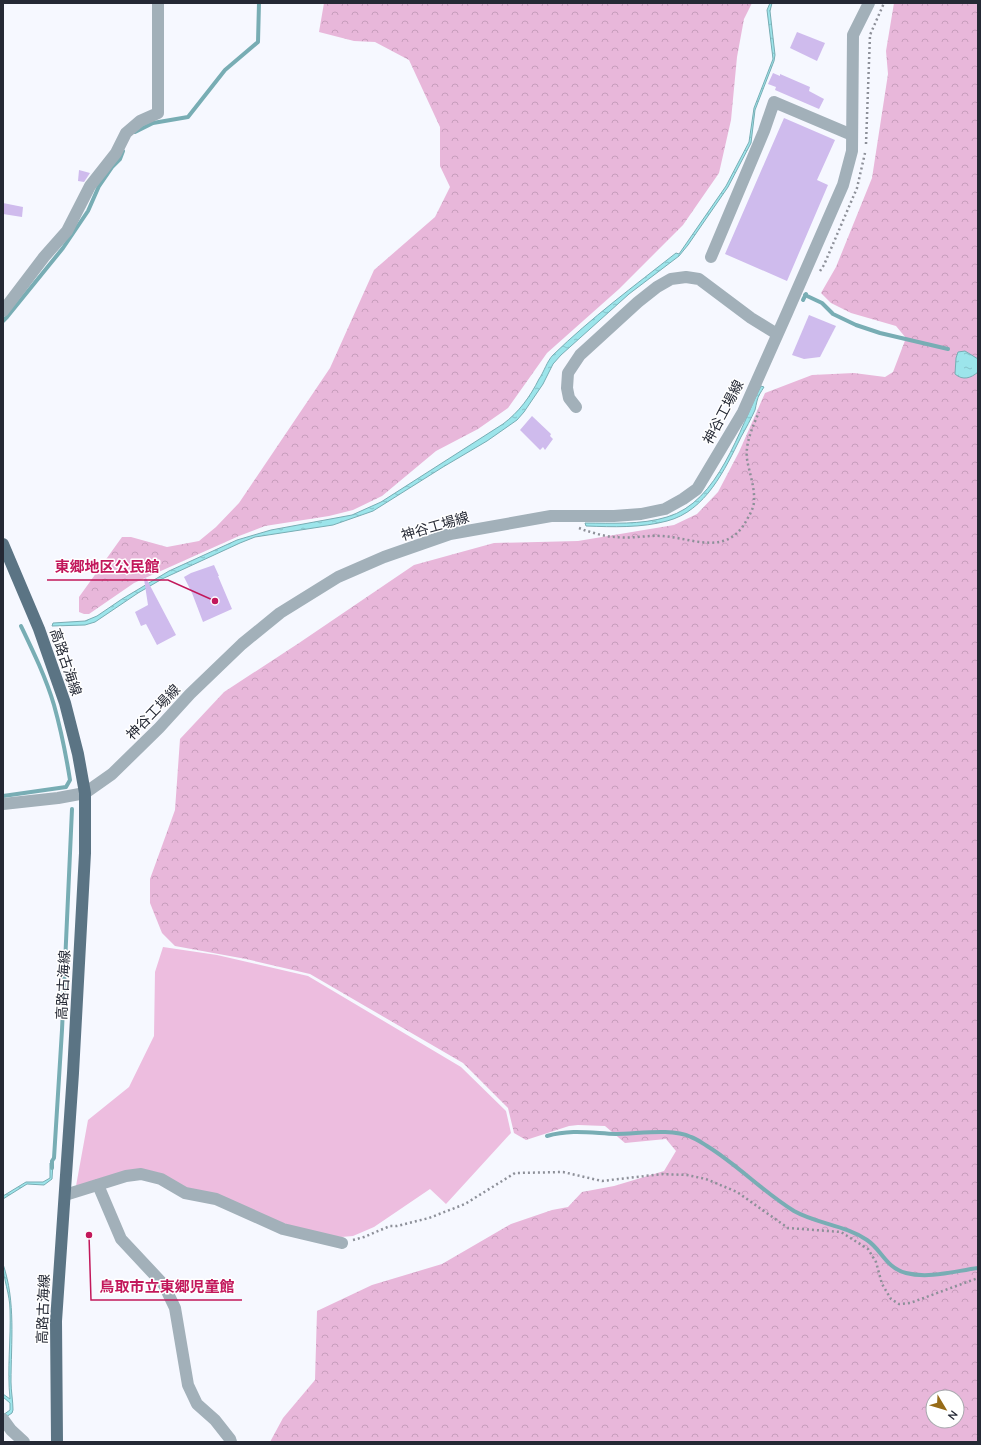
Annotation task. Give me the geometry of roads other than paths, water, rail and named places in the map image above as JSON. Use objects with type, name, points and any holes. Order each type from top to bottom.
[{"type":"main road","name":"高路古海線","points":[[3,544],[39,629],[65,703],[78,754],[85,793],[84,877],[73,1073],[56,1321],[57,1442]]},
{"type":"street","points":[[3,311],[44,257],[68,231],[90,186],[116,153],[126,133],[140,121],[158,113],[158,3]]},
{"type":"street","name":"神谷工場線","points":[[85,793],[112,774],[159,728],[190,694],[242,644],[280,613],[338,577],[384,557],[450,534],[551,516],[614,516],[641,514],[665,509],[698,489],[743,412],[843,185],[852,150],[853,35],[869,3]]},
{"type":"street","points":[[711,258],[764,131],[774,102],[852,135]]},
{"type":"street","points":[[576,407],[569,398],[567,388],[568,373],[580,355],[638,302],[657,287],[672,279],[686,276],[700,279],[751,318],[777,334]]},
{"type":"street","points":[[3,804],[58,798],[85,793]]},
{"type":"street","points":[[65,1195],[126,1176],[141,1174],[161,1180],[185,1193],[216,1199],[283,1229],[342,1243]]},
{"type":"street","points":[[98,1184],[121,1239],[164,1286],[175,1308],[188,1385],[198,1404],[215,1420],[231,1442]]},
{"type":"street","points":[[3,1419],[11,1430],[24,1442]]},
{"type":"water","points":[[770,3],[772,3],[770,11],[775,55],[774,61],[755,110],[751,143],[728,187],[679,256],[629,294],[561,355],[553,364],[543,384],[517,420],[487,441],[373,511],[333,525],[255,537],[162,579],[95,622],[85,625],[52,626],[53,623],[85,621],[97,616],[169,571],[237,540],[271,530],[352,515],[381,502],[509,419],[528,398],[553,355],[613,302],[676,253],[679,254],[726,186],[749,142],[754,108],[773,59],[767,10]]},
{"type":"water","points":[[965,351],[978,359],[978,372],[967,378],[955,374],[958,352]]},
{"type":"water","points":[[761,386],[764,387],[758,397],[755,410],[721,475],[713,487],[693,508],[681,516],[667,521],[647,525],[606,527],[586,526],[585,523],[626,523],[657,520],[685,509],[701,496],[714,480],[735,442]]},
{"type":"water","points":[[50,1163],[53,1163],[52,1179],[44,1185],[27,1184],[3,1199],[3,1196],[26,1182],[43,1182],[50,1178]]},
{"type":"water","points":[[3,1264],[10,1293],[11,1307],[11,1382],[13,1410],[12,1413],[3,1419],[3,1415],[10,1410],[10,1403],[3,1397],[3,1394],[10,1399],[10,1304]]},
{"type":"waterway","points":[[135,132],[153,123],[188,117],[225,70],[258,42],[259,3]]},
{"type":"waterway","points":[[3,321],[63,248],[88,211],[99,186],[112,167],[120,159],[123,151]]},
{"type":"waterway","points":[[803,300],[806,294]]},
{"type":"waterway","points":[[805,295],[822,303],[833,314],[856,325],[880,333],[948,349]]},
{"type":"waterway","points":[[3,796],[66,787],[70,780],[59,724],[51,695],[35,655],[21,626]]},
{"type":"waterway","points":[[52,1168],[52,1161],[54,1158],[62,1030],[72,809]]},
{"type":"waterway","points":[[547,1136],[573,1132],[616,1134],[664,1132],[683,1134],[697,1140],[718,1153],[772,1196],[794,1211],[812,1219],[850,1231],[867,1240],[889,1263],[899,1271],[915,1275],[933,1275],[978,1268]]},
{"type":"place","name":"東郷地区公民館","points":[[215,601]]},
{"type":"place","name":"鳥取市立東郷児童館","points":[[89,1235]]}]
